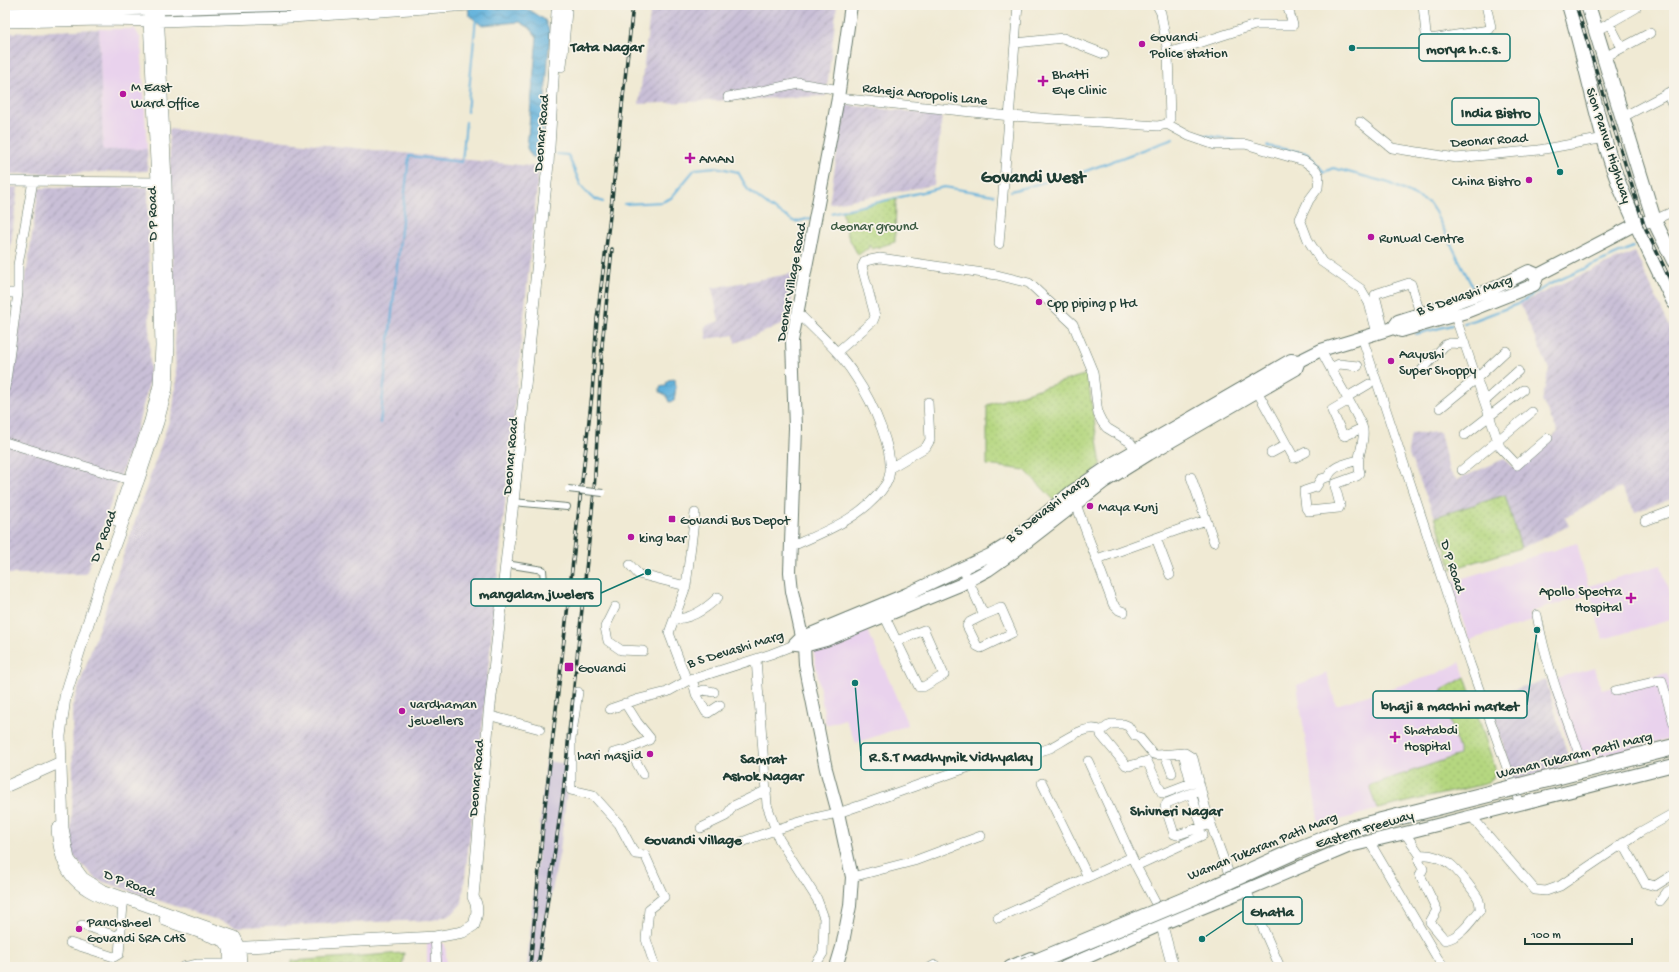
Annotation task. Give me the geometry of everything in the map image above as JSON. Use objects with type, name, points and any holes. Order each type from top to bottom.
[{"type":"highway","name":"Sion Panvel Highway","points":[[1569,5],[1605,138],[1619,183],[1636,224],[1674,302]]},
{"type":"highway","name":"Sion Panvel Highway","points":[[1588,5],[1654,220],[1674,261]]},
{"type":"highway","name":"Eastern Freeway","points":[[1024,967],[1195,896],[1303,847],[1350,829],[1674,746]]},
{"type":"highway","name":"Eastern Freeway","points":[[1050,967],[1306,854],[1352,837],[1674,757]]},
{"type":"main road","name":"Deonar Village Road","points":[[842,947],[850,906],[852,877],[826,769],[800,643],[790,572],[790,547],[795,428],[792,341],[839,94],[851,5]]},
{"type":"main road","name":"B S Devashi Marg","points":[[800,643],[884,616],[968,581],[988,570],[1076,504],[1138,454],[1291,360],[1299,360],[1321,350],[1362,337],[1385,331],[1401,330],[1453,310],[1534,285],[1538,275],[1636,224],[1654,220]]},
{"type":"main road","name":"B S Devashi Marg","points":[[1385,331],[1398,321],[1420,313],[1453,310]]},
{"type":"main road","name":"B S Devashi Marg","points":[[824,635],[879,605],[990,556],[1014,540],[1071,492],[1138,454],[1258,391],[1296,369],[1299,360]]},
{"type":"main road","name":"Waman Tukaram Patil Marg","points":[[1010,967],[1156,904],[1350,824],[1674,746]]},
{"type":"main road","points":[[1599,763],[1604,784]]},
{"type":"main road","points":[[1065,967],[1162,924],[1350,846],[1405,834],[1674,765]]},
{"type":"main road","points":[[836,967],[842,947]]},
{"type":"main road","points":[[842,947],[842,967]]},
{"type":"street","points":[[5,22],[103,20],[153,12],[293,5],[293,17]]},
{"type":"street","points":[[5,13],[115,8],[153,12],[293,17],[470,5]]},
{"type":"street","points":[[999,244],[1018,5]]},
{"type":"street","points":[[1158,5],[1161,13],[1168,53],[1170,119],[1167,124],[1189,136],[1215,145],[1245,144],[1304,161],[1316,170],[1319,176],[1318,188],[1309,200],[1300,219],[1308,240],[1322,262],[1361,289],[1385,331]]},
{"type":"street","points":[[1168,53],[1255,25],[1293,25],[1287,5]]},
{"type":"street","points":[[1423,5],[1426,34],[1430,39],[1489,30],[1491,27],[1486,5]]},
{"type":"street","name":"Deonar Road","points":[[235,947],[435,937],[463,932],[474,925],[477,910],[476,902],[479,898],[478,879],[488,769],[495,717],[548,179],[561,8]]},
{"type":"street","points":[[1596,30],[1636,8]]},
{"type":"street","name":"D P Road","points":[[126,504],[130,480],[150,422],[160,397],[166,388],[161,182],[153,12]]},
{"type":"street","points":[[1609,23],[1622,48]]},
{"type":"street","points":[[1605,57],[1650,33]]},
{"type":"street","points":[[1016,43],[1063,38],[1104,54]]},
{"type":"street","name":"Raheja Acropolis Lane","points":[[728,97],[798,83],[839,94],[1010,116],[1158,126],[1167,124]]},
{"type":"street","points":[[1623,117],[1671,91],[1674,108]]},
{"type":"street","name":"Deonar Road","points":[[1360,122],[1392,148],[1456,158],[1539,150],[1605,138]]},
{"type":"street","points":[[5,181],[161,182]]},
{"type":"street","points":[[5,388],[18,293],[18,265],[33,181]]},
{"type":"street","points":[[1654,220],[1674,211]]},
{"type":"street","points":[[837,352],[873,321],[875,316],[862,267],[865,261],[880,258],[996,275],[1029,284],[1073,324],[1093,372],[1098,414],[1107,428],[1130,442],[1138,454]]},
{"type":"street","points":[[1385,331],[1375,295],[1378,293],[1409,282],[1411,284],[1420,313]]},
{"type":"street","points":[[5,293],[18,293]]},
{"type":"street","points":[[1453,310],[1500,447],[1517,465],[1548,438]]},
{"type":"street","points":[[790,547],[843,523],[871,502],[886,483],[890,468],[888,448],[876,414],[855,375],[837,352],[798,312]]},
{"type":"street","name":"D P Road","points":[[1362,337],[1470,664],[1520,804]]},
{"type":"street","points":[[1422,370],[1445,345],[1450,343],[1465,344]]},
{"type":"street","points":[[1321,350],[1362,428],[1362,440],[1358,460],[1360,473],[1357,476],[1336,484],[1335,486],[1340,505],[1339,508],[1308,511],[1306,508],[1304,491],[1316,487],[1321,479],[1328,477],[1331,470],[1335,467],[1358,460]]},
{"type":"street","points":[[1440,408],[1477,378],[1506,351]]},
{"type":"street","points":[[1332,372],[1335,366],[1339,364],[1358,366]]},
{"type":"street","points":[[1485,401],[1518,371]]},
{"type":"street","points":[[1362,428],[1345,436],[1343,435],[1332,410],[1369,384]]},
{"type":"street","points":[[1465,435],[1522,390]]},
{"type":"street","points":[[1258,391],[1294,458],[1306,452]]},
{"type":"street","name":"D P Road","points":[[160,397],[158,422],[126,504],[59,694],[54,733],[63,828],[69,859],[83,878],[102,890],[142,908],[235,937],[235,947]]},
{"type":"street","points":[[890,468],[926,447],[930,440],[928,402]]},
{"type":"street","points":[[1462,470],[1532,412]]},
{"type":"street","points":[[5,442],[130,480]]},
{"type":"street","points":[[1271,453],[1286,445]]},
{"type":"street","points":[[1191,477],[1214,542]]},
{"type":"street","points":[[568,489],[603,493]]},
{"type":"street","points":[[1071,492],[1113,604],[1118,610],[1124,612]]},
{"type":"street","points":[[516,503],[567,507]]},
{"type":"street","name":"Deonar Road","points":[[488,769],[489,714],[512,565],[516,503]]},
{"type":"street","points":[[1645,521],[1674,510]]},
{"type":"street","points":[[695,513],[686,586],[674,618],[686,618],[697,613],[718,597]]},
{"type":"street","points":[[1097,558],[1206,520]]},
{"type":"street","points":[[1156,538],[1170,575]]},
{"type":"street","points":[[512,565],[543,570],[544,582],[559,586]]},
{"type":"street","points":[[630,565],[638,574],[686,586]]},
{"type":"street","points":[[963,569],[984,615]]},
{"type":"street","points":[[879,605],[919,687],[923,687],[944,675],[924,630],[897,641]]},
{"type":"street","points":[[615,607],[605,627],[608,641],[621,650],[643,651]]},
{"type":"street","points":[[1001,608],[1012,633],[979,648],[967,626],[970,622],[984,615],[1001,608]]},
{"type":"street","points":[[1537,615],[1542,643],[1550,670],[1584,767]]},
{"type":"street","name":"B S Devashi Marg","points":[[674,618],[669,633],[690,680],[800,643]]},
{"type":"street","points":[[756,659],[768,805],[779,839],[817,899],[824,918],[823,953],[814,967]]},
{"type":"street","points":[[696,693],[701,690],[712,691],[703,675]]},
{"type":"street","points":[[610,709],[625,703],[667,692],[690,680],[708,713],[720,704]]},
{"type":"street","points":[[1615,691],[1659,680],[1662,681],[1674,724]]},
{"type":"street","points":[[578,692],[571,739],[571,790],[593,796],[619,824],[635,854],[645,855],[664,897],[649,908],[646,939],[655,967]]},
{"type":"street","points":[[614,753],[640,746],[650,738],[637,722],[625,703]]},
{"type":"street","points":[[495,717],[540,729]]},
{"type":"street","points":[[1102,731],[1111,724],[1128,726],[1135,736],[1139,737],[1144,742],[1162,792],[1165,793],[1198,787]]},
{"type":"street","points":[[742,842],[776,829],[821,816],[838,814],[992,760],[1048,748],[1090,728],[1097,728],[1102,731]]},
{"type":"street","points":[[1102,731],[1101,735],[1126,765],[1129,766],[1150,757],[1165,755],[1185,753],[1192,758],[1198,787],[1230,874]]},
{"type":"street","points":[[629,749],[643,774]]},
{"type":"street","points":[[1165,755],[1172,773]]},
{"type":"street","points":[[1088,761],[1136,866],[1156,904],[1173,967]]},
{"type":"street","points":[[5,787],[57,764]]},
{"type":"street","name":"D P Road","points":[[57,764],[58,848],[64,865],[79,885],[88,892],[123,905],[142,908]]},
{"type":"street","points":[[1042,783],[1088,877]]},
{"type":"street","points":[[1198,787],[1192,796],[1167,803],[1165,806],[1174,834],[1177,835],[1202,831]]},
{"type":"street","points":[[701,828],[726,816],[733,806],[767,790]]},
{"type":"street","points":[[1192,796],[1202,831]]},
{"type":"street","points":[[1471,816],[1535,890],[1546,891],[1560,886],[1623,843],[1674,814]]},
{"type":"street","points":[[1136,866],[1202,831],[1212,824]]},
{"type":"street","points":[[1405,834],[1420,855],[1419,861],[1423,869],[1420,875],[1437,910],[1430,922],[1445,940],[1451,939],[1464,930],[1480,910],[1480,903],[1452,865],[1438,858],[1420,855]]},
{"type":"street","points":[[852,877],[914,861],[981,836]]},
{"type":"street","points":[[1369,841],[1444,967]]},
{"type":"street","points":[[1623,843],[1645,883],[1655,886],[1674,874]]},
{"type":"street","points":[[998,918],[1132,857]]},
{"type":"street","points":[[1660,901],[1667,892],[1674,888]]},
{"type":"street","points":[[1246,890],[1280,967]]},
{"type":"street","points":[[70,943],[114,957],[119,954],[123,905]]},
{"type":"street","points":[[82,925],[120,937]]},
{"type":"street","points":[[435,937],[437,967]]},
{"type":"street","points":[[183,967],[198,964],[230,966],[235,947]]},
{"type":"street","points":[[235,947],[241,967]]},
{"type":"shaded area","points":[[651,5],[837,5],[826,96],[639,104]]},
{"type":"shaded area","name":"M East Ward Office","points":[[99,29],[135,29],[141,39],[147,149],[103,151]]},
{"type":"shaded area","points":[[99,29],[103,150],[147,149],[148,171],[5,174],[5,33]]},
{"type":"shaded area","points":[[845,105],[942,115],[934,185],[829,204]]},
{"type":"shaded area","points":[[169,129],[539,167],[483,721],[462,903],[452,914],[433,920],[238,927],[98,880],[75,858],[70,851],[73,790],[72,707],[173,409],[176,381]]},
{"type":"shaded area","points":[[18,187],[6,284],[5,284],[5,188]]},
{"type":"shaded area","points":[[148,187],[150,380],[135,435],[86,574],[5,574],[5,418],[39,188]]},
{"type":"shaded area","points":[[1635,252],[1674,336],[1674,498],[1635,512],[1621,487],[1565,518],[1569,526],[1521,548],[1505,495],[1435,517],[1408,452],[1411,434],[1440,432],[1449,471],[1457,480],[1504,459],[1517,470],[1558,432],[1542,401],[1549,369],[1520,304],[1562,283]]},
{"type":"shaded area","points":[[795,273],[789,322],[735,343],[734,335],[707,339],[705,326],[719,321],[712,288]]},
{"type":"shaded area","points":[[1577,543],[1588,586],[1661,565],[1674,610],[1674,619],[1603,639],[1590,594],[1530,612],[1532,621],[1469,640],[1450,582]]},
{"type":"shaded area","points":[[867,628],[908,725],[856,743],[845,719],[826,725],[813,648]]},
{"type":"shaded area","name":"Shatabdi Hospital","points":[[1460,662],[1495,768],[1493,778],[1485,784],[1371,811],[1319,826],[1297,685],[1327,673],[1336,705],[1434,675]]},
{"type":"shaded area","points":[[1595,668],[1602,690],[1667,673],[1674,696],[1674,737],[1575,764],[1548,680]]},
{"type":"shaded area","points":[[1546,680],[1570,764],[1514,780],[1488,697]]},
{"type":"shaded area","points":[[546,761],[570,764],[560,850],[546,921],[542,967],[527,967]]},
{"type":"shaded area","points":[[427,942],[445,944],[447,967],[427,967]]},
{"type":"green space","name":"deonar ground","points":[[896,198],[895,242],[872,249],[869,245],[868,249],[858,255],[848,236],[842,211]]},
{"type":"green space","points":[[1087,374],[1101,465],[1059,505],[1025,470],[987,465],[987,405]]},
{"type":"green space","points":[[1505,495],[1521,548],[1452,569],[1435,517]]},
{"type":"green space","points":[[1465,677],[1495,768],[1493,778],[1485,784],[1377,809],[1370,789],[1371,785],[1459,755],[1459,749],[1442,696],[1442,690]]},
{"type":"green space","points":[[404,953],[402,967],[292,967],[292,961]]},
{"type":"water","points":[[468,5],[486,5],[486,8],[530,10],[545,20],[550,33],[541,157],[532,157],[527,148],[537,37],[530,28],[520,22],[481,25],[469,15]]},
{"type":"water","points":[[675,379],[676,387],[674,401],[669,402],[666,395],[660,392],[660,387],[665,386],[668,380]]},
{"type":"waterway","points":[[467,112],[476,18]]},
{"type":"waterway","points":[[380,423],[409,156],[462,162],[466,122]]},
{"type":"waterway","points":[[1197,134],[1235,140]]},
{"type":"waterway","points":[[1011,191],[1083,172],[1173,139]]},
{"type":"waterway","points":[[1267,146],[1307,153],[1324,172],[1333,168],[1389,183],[1429,203],[1474,290]]},
{"type":"waterway","points":[[557,154],[568,155],[581,186],[591,197],[603,202]]},
{"type":"waterway","points":[[624,204],[662,202],[671,198],[695,169],[716,167],[738,172],[748,190],[770,207],[795,222],[811,218]]},
{"type":"waterway","points":[[831,213],[944,187],[994,195]]},
{"type":"waterway","points":[[1464,323],[1518,304],[1548,285],[1633,247]]},
{"type":"waterway","points":[[1416,334],[1452,325]]},
{"type":"railway","points":[[530,967],[544,815],[592,394],[597,319],[611,208],[633,5]]},
{"type":"railway","points":[[1576,5],[1644,225],[1674,288]]},
{"type":"railway","points":[[538,967],[563,794],[594,492],[602,345],[612,249]]},
{"type":"place","name":"Govandi Police station","points":[[1142,44]]},
{"type":"place","name":"morya h.c.s.","points":[[1352,48]]},
{"type":"place","name":"Bhatti Eye Clinic","points":[[1043,81]]},
{"type":"place","name":"M East Ward Office","points":[[123,94]]},
{"type":"place","name":"AMAN","points":[[690,158]]},
{"type":"place","name":"India Bistro","points":[[1560,172]]},
{"type":"place","name":"China Bistro","points":[[1529,180]]},
{"type":"place","name":"Runwal Centre","points":[[1371,237]]},
{"type":"place","name":"Cpp piping p ltd","points":[[1039,302]]},
{"type":"place","name":"Aayushi Super Shoppy","points":[[1391,361]]},
{"type":"place","name":"Maya Kunj","points":[[1090,506]]},
{"type":"place","name":"Govandi Bus Depot","points":[[672,519]]},
{"type":"place","name":"king bar","points":[[631,537]]},
{"type":"place","name":"mangalam jwelers","points":[[648,572]]},
{"type":"place","name":"Apollo Spectra Hospital","points":[[1631,598]]},
{"type":"place","name":"bhaji & machhi market","points":[[1537,630]]},
{"type":"place","name":"Govandi","points":[[569,667]]},
{"type":"place","name":"R.S.T Madhymik Vidhyalay","points":[[855,683]]},
{"type":"place","name":"vardhaman jewellers","points":[[402,711]]},
{"type":"place","name":"Shatabdi Hospital","points":[[1395,737]]},
{"type":"place","name":"hari masjid","points":[[650,754]]},
{"type":"place","name":"Panchsheel Govandi SRA CHS","points":[[79,929]]},
{"type":"place","name":"Ghatla","points":[[1202,939]]},
{"type":"district","name":"Tata Nagar","points":[[607,46]]},
{"type":"district","name":"Govandi West","points":[[1033,176]]},
{"type":"district","name":"Samrat Ashok Nagar","points":[[763,766]]},
{"type":"district","name":"Shivneri Nagar","points":[[1176,810]]},
{"type":"district","name":"Govandi Village","points":[[693,839]]}]
